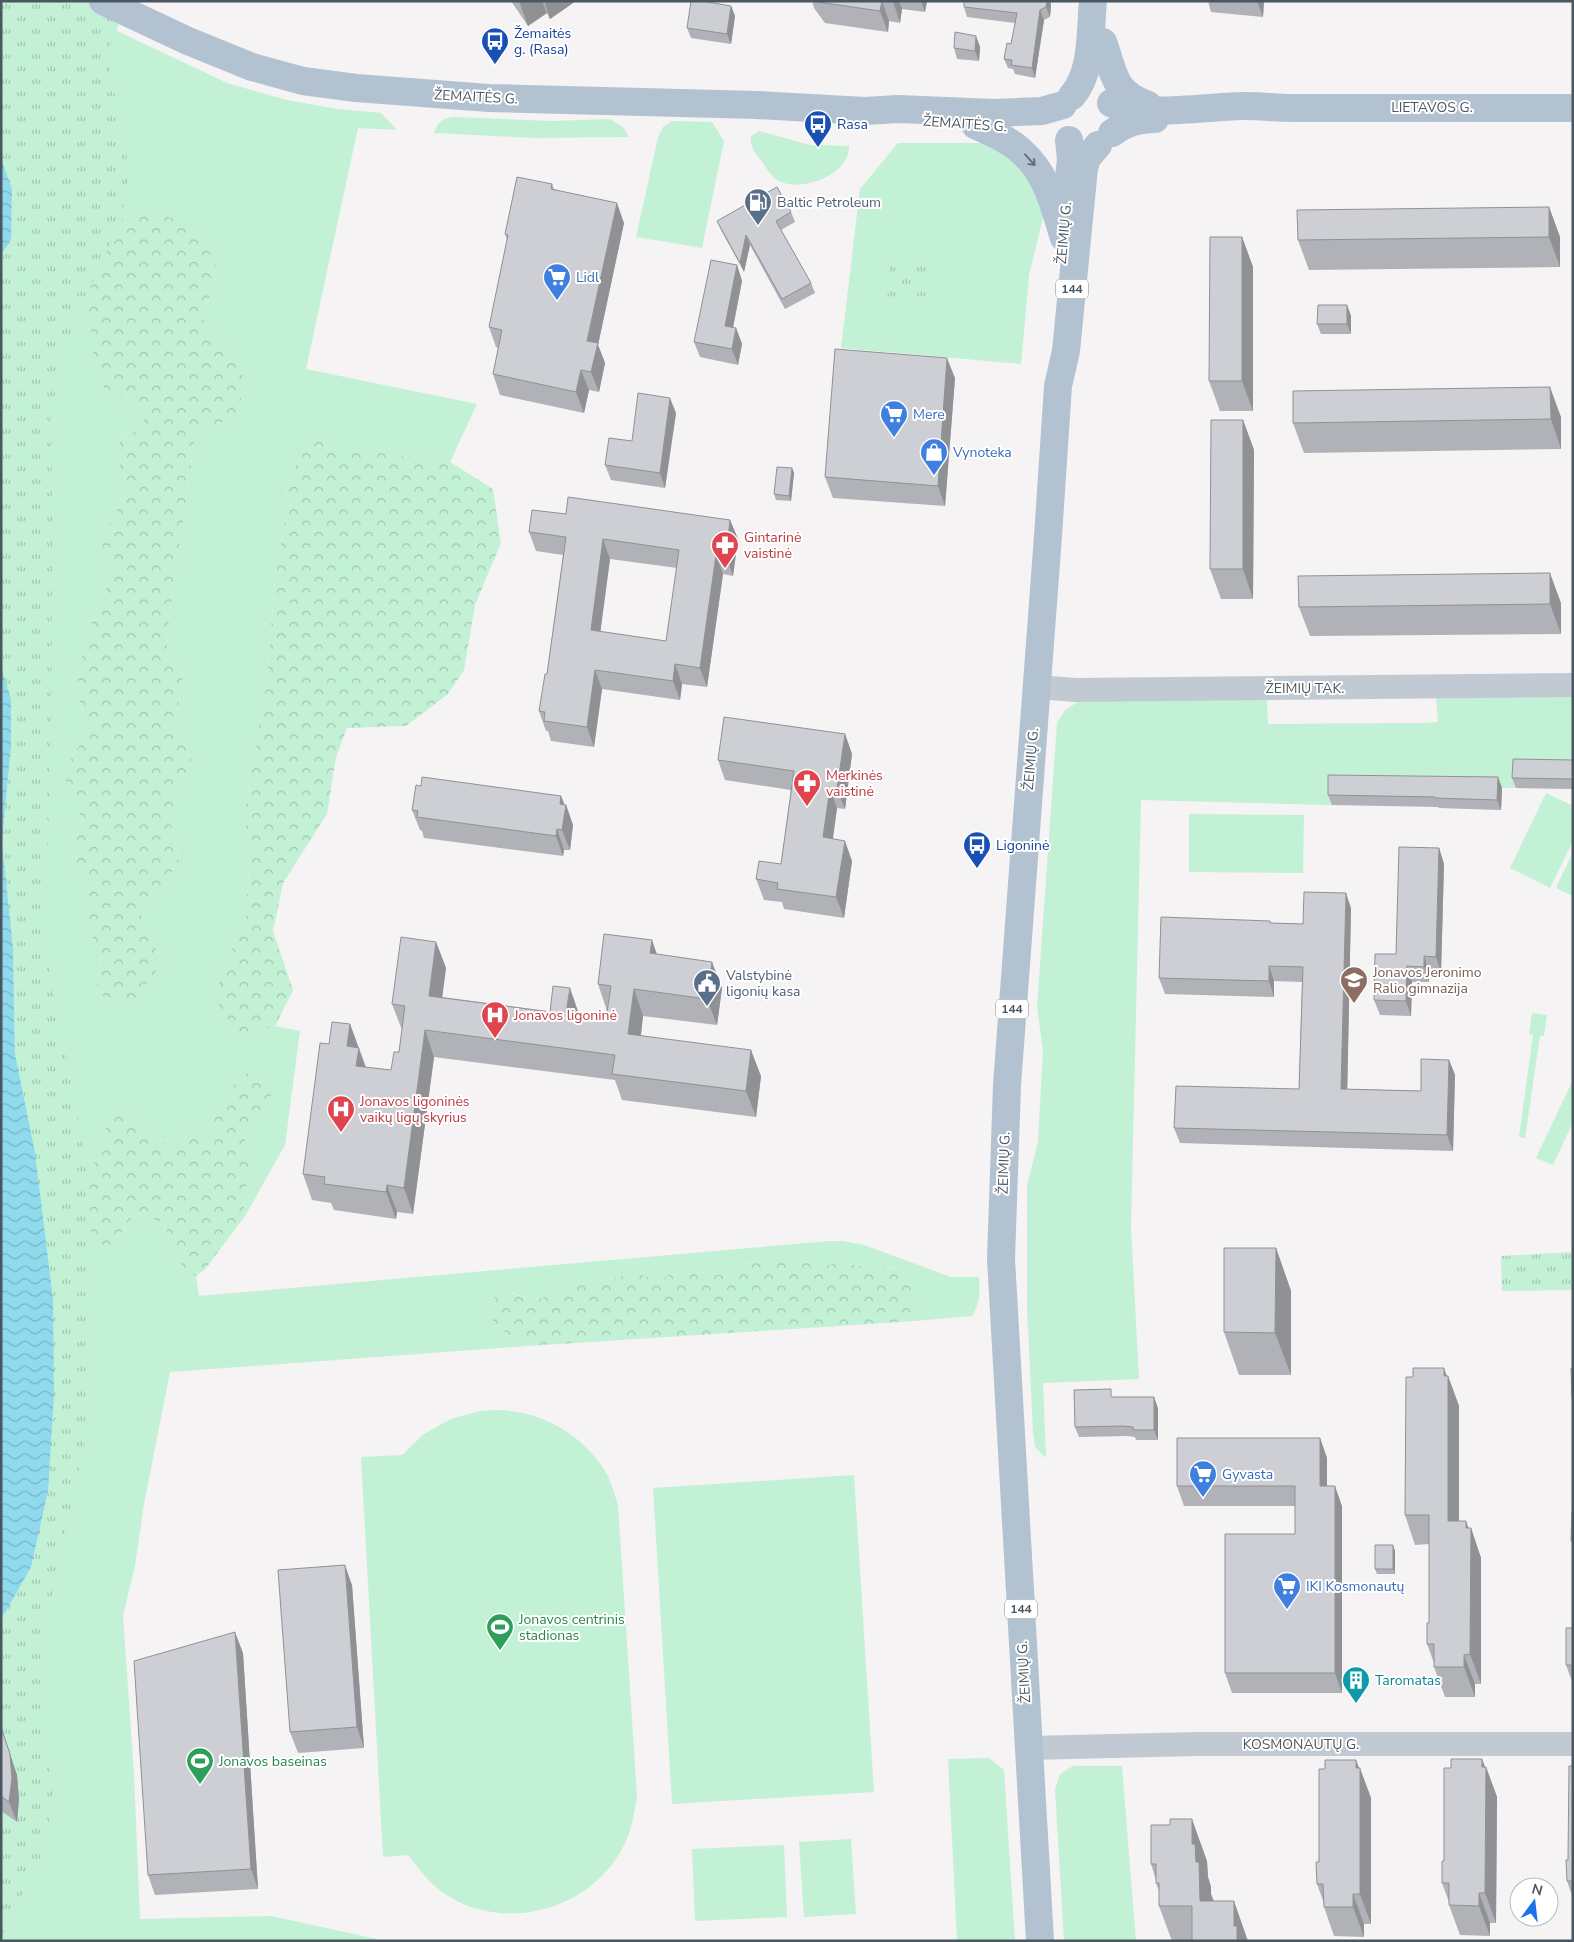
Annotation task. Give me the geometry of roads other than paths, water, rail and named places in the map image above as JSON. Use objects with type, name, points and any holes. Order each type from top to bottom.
[{"type":"main road","name":"ŽEMAITĖS G.","points":[[103,1],[188,41],[243,63],[302,80],[356,88],[489,98],[865,111],[898,109],[994,113],[1042,111],[1068,101]]},
{"type":"main road","name":"ŽEIMIŲ G.","points":[[1058,386],[1053,350],[1071,159],[1060,117],[1068,101],[1079,87],[1086,67],[1093,1]]},
{"type":"main road","name":"ŽEIMIŲ G.","points":[[1040,1941],[1001,1259],[1007,1085],[1058,386],[1066,351],[1084,168],[1087,158],[1105,139],[1116,121],[1114,109],[1102,89],[1101,80],[1107,1]]},
{"type":"main road","points":[[1081,191],[1101,159],[1113,148],[1162,114],[1138,101],[1118,85],[1111,70],[1103,42]]},
{"type":"main road","points":[[1068,101],[1083,91],[1090,91],[1096,92],[1109,101]]},
{"type":"main road","name":"LIETAVOS G.","points":[[1109,101],[1120,108],[1162,114],[1248,115],[1292,108],[1573,108]]},
{"type":"main road","name":"ŽEMAITĖS G.","points":[[865,111],[904,119],[1055,131],[1067,138]]},
{"type":"main road","name":"LIETAVOS G.","points":[[1105,139],[1129,122],[1162,114]]},
{"type":"main road","points":[[975,124],[1021,151],[1038,168],[1050,192],[1064,238]]},
{"type":"main road","points":[[1067,138],[1080,146],[1092,147],[1105,139]]},
{"type":"street","name":"ŽEIMIŲ TAK.","points":[[1037,686],[1076,690],[1573,685]]},
{"type":"street","name":"KOSMONAUTŲ G.","points":[[1028,1748],[1207,1744],[1573,1744]]},
{"type":"water","points":[[1,158],[12,189],[11,240],[1,255]]},
{"type":"water","points":[[1,667],[11,699],[11,746],[2,842],[13,948],[15,1054],[35,1153],[53,1299],[54,1394],[48,1491],[31,1567],[5,1613],[1,1616]]},
{"type":"place","name":"Žemaitės g. (Rasa)","points":[[495,65]]},
{"type":"place","name":"Rasa","points":[[818,148]]},
{"type":"place","name":"Baltic Petroleum","points":[[758,226]]},
{"type":"place","name":"Lidl","points":[[557,301]]},
{"type":"place","name":"Mere","points":[[894,438]]},
{"type":"place","name":"Vynoteka","points":[[934,476]]},
{"type":"place","name":"Gintarinė vaistinė","points":[[725,569]]},
{"type":"place","name":"Merkinės vaistinė","points":[[807,807]]},
{"type":"place","name":"Ligoninė","points":[[977,869]]},
{"type":"place","name":"Jonavos Jeronimo Ralio gimnazija","points":[[1354,1004]]},
{"type":"place","name":"Valstybinė ligonių kasa","points":[[707,1007]]},
{"type":"place","name":"Jonavos ligoninė","points":[[495,1039]]},
{"type":"place","name":"Jonavos ligoninės vaikų ligų skyrius","points":[[341,1133]]},
{"type":"place","name":"Gyvasta","points":[[1203,1498]]},
{"type":"place","name":"IKI Kosmonautų","points":[[1287,1610]]},
{"type":"place","name":"Jonavos centrinis stadionas","points":[[500,1651]]},
{"type":"place","name":"Taromatas","points":[[1356,1704]]},
{"type":"place","name":"Jonavos baseinas","points":[[200,1785]]}]
